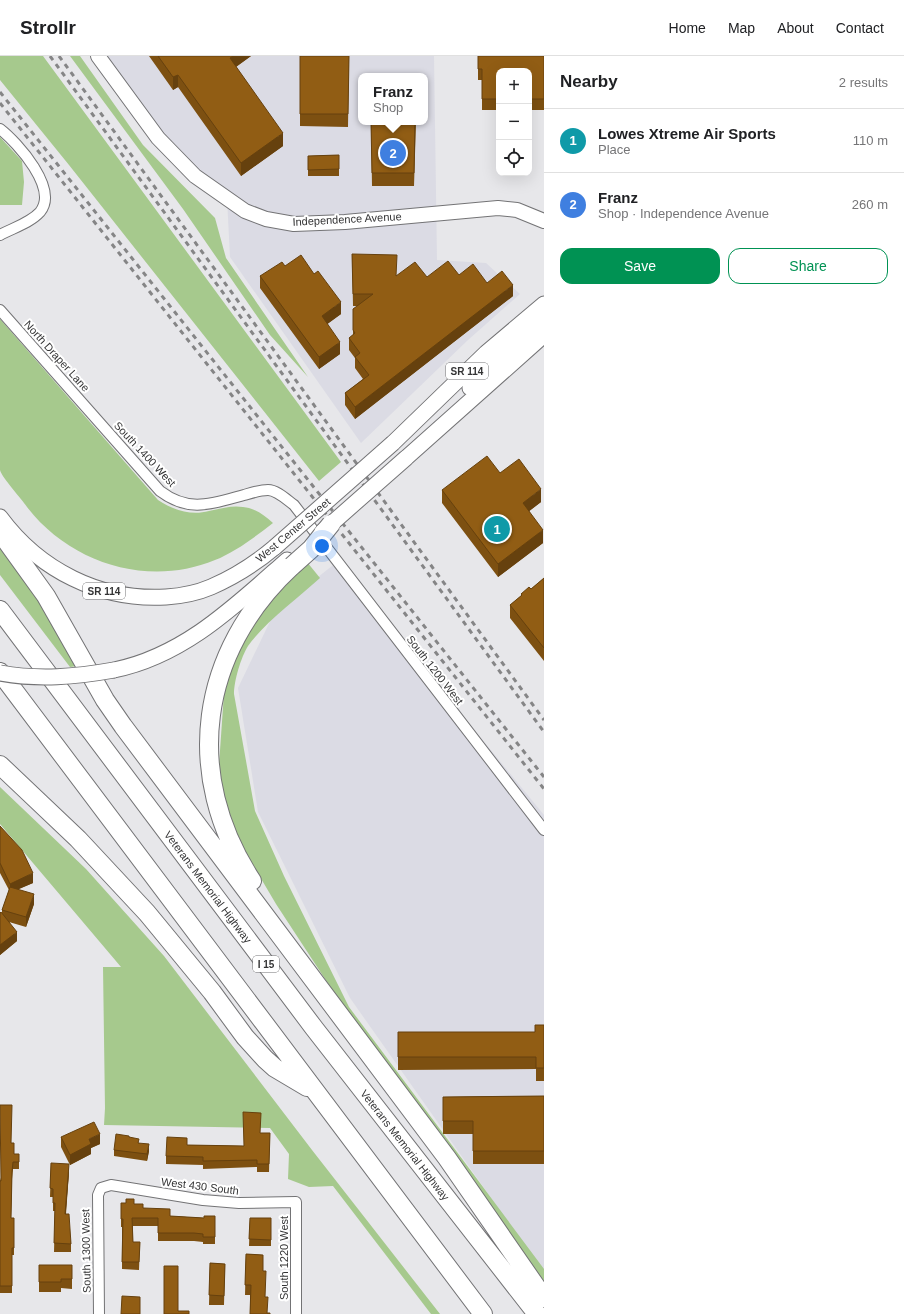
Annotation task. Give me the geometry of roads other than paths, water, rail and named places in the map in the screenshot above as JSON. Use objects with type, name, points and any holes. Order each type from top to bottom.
[{"type":"highway","points":[[301,962],[290,938],[247,872],[226,833],[214,791],[210,745],[212,706],[216,686],[233,641],[254,608],[290,563],[310,549],[331,524]]},
{"type":"highway","points":[[0,532],[46,596],[105,700],[123,726],[447,1158],[544,1298]]},
{"type":"highway","name":"Veterans Memorial Highway","points":[[0,610],[310,1021],[537,1314]]},
{"type":"highway","points":[[0,672],[483,1314]]},
{"type":"highway","points":[[0,765],[78,839],[147,912],[245,1037],[265,1059],[275,1068],[316,1093]]},
{"type":"main road","name":"West Center Street","points":[[0,518],[23,544],[58,571],[99,589],[134,597],[174,596],[210,588],[246,568],[275,547],[393,443],[486,353],[530,314],[544,304]]},
{"type":"main road","points":[[419,446],[467,390],[544,319]]},
{"type":"main road","name":"West Center Street","points":[[331,524],[544,335]]},
{"type":"main road","name":"West Center Street","points":[[0,672],[46,678],[85,676],[114,670],[158,656],[201,632],[290,563]]},
{"type":"street","name":"Independence Avenue","points":[[98,56],[158,138],[195,176],[245,211],[266,219],[294,224],[345,222],[498,208],[517,210],[544,221]]},
{"type":"street","points":[[0,129],[24,153],[36,171],[46,195],[45,204],[36,216],[0,235]]},
{"type":"street","name":"North Draper Lane","points":[[0,310],[95,418]]},
{"type":"street","name":"South 1400 West","points":[[95,418],[160,491],[169,498],[183,504],[197,506],[269,490],[294,505],[308,524]]},
{"type":"street","name":"South 1200 West","points":[[308,524],[544,830]]},
{"type":"street","name":"West 430 South","points":[[101,1188],[111,1185],[203,1200],[232,1203],[296,1202]]},
{"type":"street","name":"South 1300 West","points":[[99,1314],[98,1195],[101,1188]]},
{"type":"street","name":"South 1220 West","points":[[296,1202],[296,1314]]},
{"type":"railway","points":[[50,56],[544,732]]},
{"type":"railway","points":[[59,56],[544,720]]},
{"type":"railway","points":[[0,92],[544,777]]},
{"type":"railway","points":[[0,103],[544,789]]},
{"type":"place","name":"Franz","points":[[393,153]]},
{"type":"place","name":"Lowes Xtreme Air Sports","points":[[497,529]]}]
